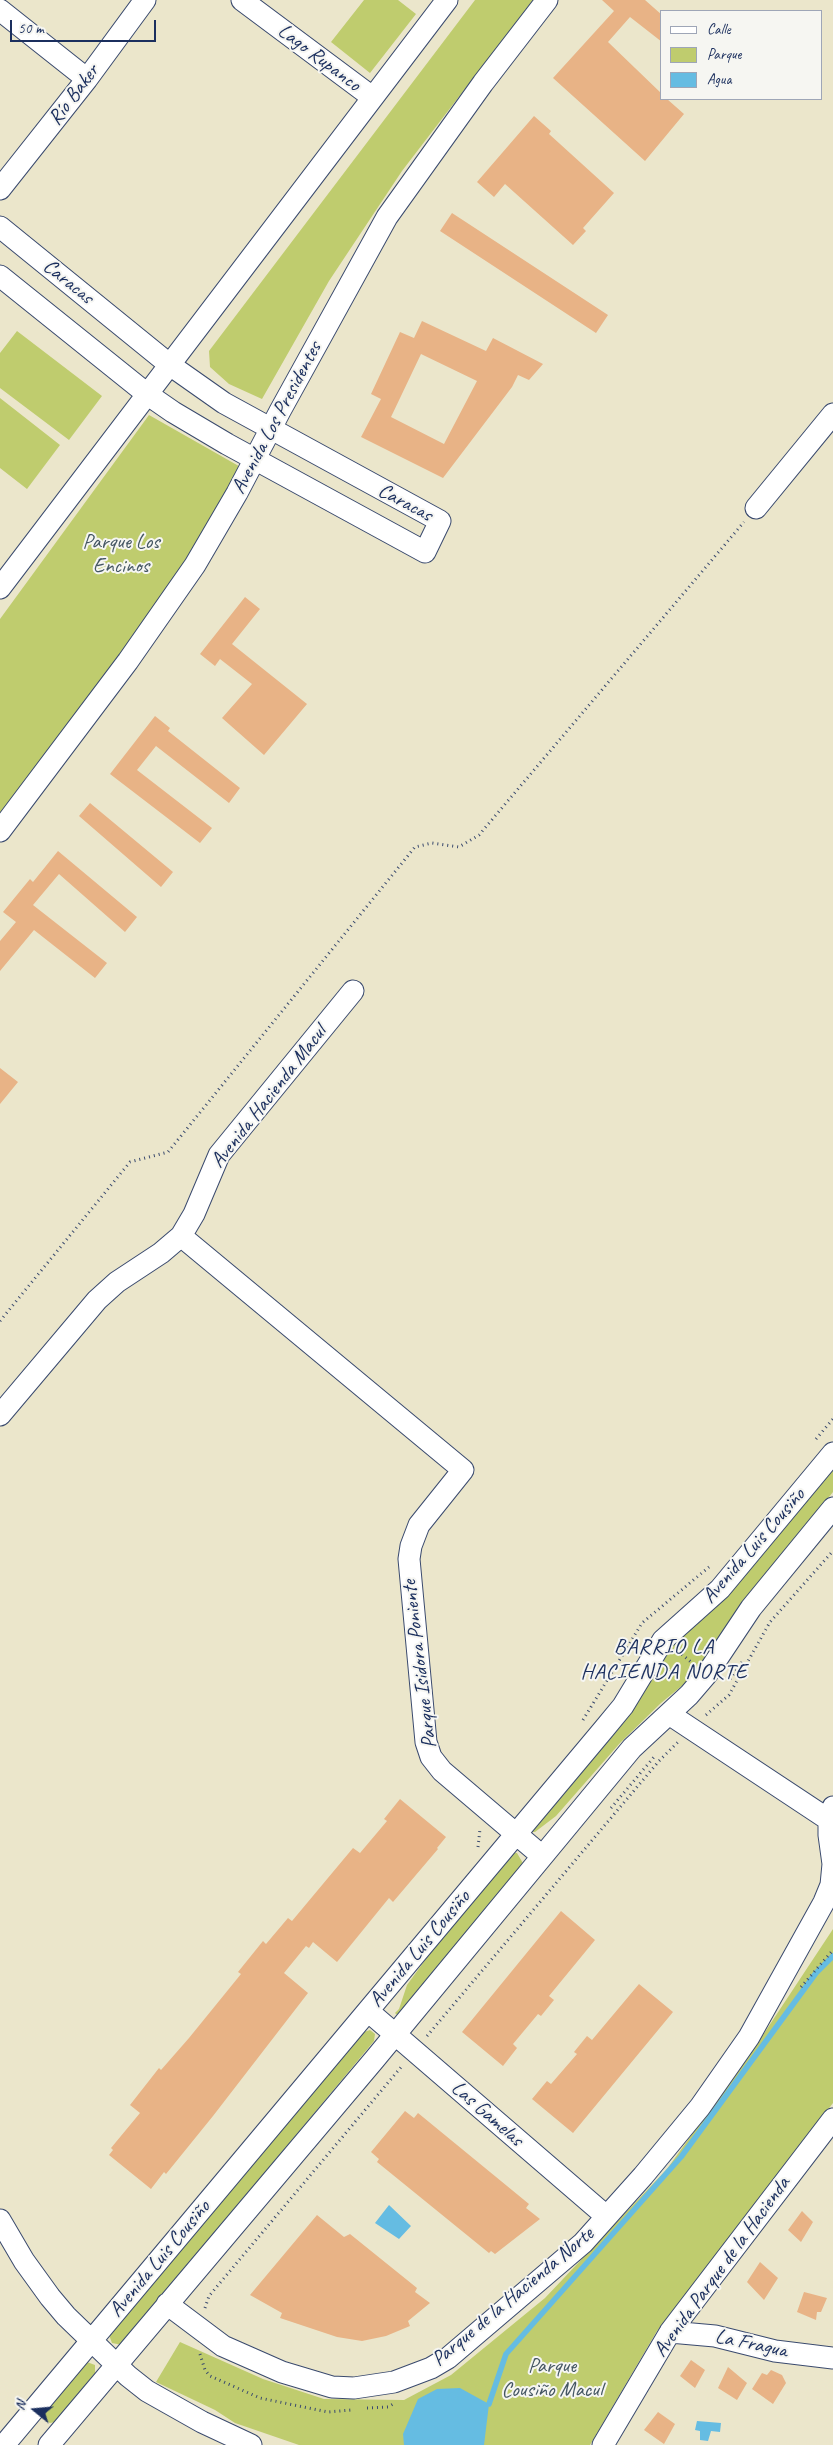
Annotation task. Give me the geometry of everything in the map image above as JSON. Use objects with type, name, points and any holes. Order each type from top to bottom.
[{"type":"street","name":"Río Baker","points":[[0,189],[87,79],[145,0]]},
{"type":"street","name":"Lago Rupanco","points":[[242,0],[372,97]]},
{"type":"street","points":[[0,588],[446,0]]},
{"type":"street","name":"Avenida Los Presidentes","points":[[0,831],[174,598],[216,531],[387,217],[442,139],[546,0]]},
{"type":"street","points":[[0,10],[87,79]]},
{"type":"street","name":"Caracas","points":[[0,227],[170,365],[224,403],[440,521],[425,552],[199,428],[147,394],[0,276]]},
{"type":"street","points":[[756,508],[833,414]]},
{"type":"street","name":"Avenida Hacienda Macul","points":[[0,1415],[97,1300],[117,1282],[161,1253],[181,1236],[194,1214],[219,1155],[353,991]]},
{"type":"street","name":"Parque Isidora Poniente","points":[[181,1236],[462,1470],[420,1525],[411,1546],[409,1571],[428,1750],[442,1771],[542,1856]]},
{"type":"street","name":"Avenida Luis Cousiño","points":[[4,2445],[623,1706],[663,1640],[720,1589],[833,1453]]},
{"type":"street","name":"Avenida Luis Cousiño","points":[[51,2443],[395,2034],[632,1748],[669,1714],[707,1674],[751,1608],[833,1508]]},
{"type":"street","points":[[669,1714],[831,1814]]},
{"type":"street","name":"Parque de la Hacienda Norte","points":[[167,2304],[223,2346],[253,2361],[305,2380],[332,2386],[354,2388],[374,2386],[413,2376],[448,2358],[583,2243],[700,2107],[750,2037],[824,1902],[831,1885],[833,1864],[831,1814]]},
{"type":"street","name":"Las Gamelas","points":[[368,2011],[606,2216]]},
{"type":"street","name":"Avenida Parque de la Hacienda","points":[[603,2445],[670,2332],[833,2120]]},
{"type":"street","points":[[0,2220],[35,2277],[66,2316],[116,2364],[147,2391],[202,2422],[251,2445]]},
{"type":"street","name":"La Fragua","points":[[670,2332],[714,2336],[775,2351],[832,2357]]},
{"type":"street","points":[[27,2418],[51,2443]]},
{"type":"path","points":[[0,1321],[130,1162],[168,1152],[415,847],[432,844],[459,847],[479,835],[756,508]]},
{"type":"path","points":[[814,1441],[833,1419]]},
{"type":"path","points":[[207,2312],[204,2305],[209,2296],[659,1761],[728,1695],[770,1622],[833,1551]]},
{"type":"path","points":[[579,1725],[591,1710],[642,1623],[713,1562]]},
{"type":"path","points":[[663,1640],[707,1674]]},
{"type":"path","points":[[472,1854],[479,1846],[480,1828],[492,1813]]},
{"type":"path","points":[[796,1993],[833,1950]]},
{"type":"path","points":[[197,2345],[204,2370],[210,2376],[260,2398],[328,2412],[354,2410]]},
{"type":"path","points":[[362,2409],[388,2407],[396,2402]]},
{"type":"green space","points":[[364,0],[398,0],[416,14],[370,73],[331,42]]},
{"type":"green space","points":[[475,0],[533,0],[402,171],[329,281],[262,399],[229,384],[210,367],[209,351]]},
{"type":"green space","points":[[17,331],[102,396],[69,440],[0,388],[0,353]]},
{"type":"green space","points":[[0,398],[60,445],[27,489],[0,468]]},
{"type":"green space","name":"Parque Los Encinos","points":[[149,415],[244,469],[170,587],[0,814],[0,619]]},
{"type":"green space","points":[[833,1463],[833,1492],[755,1589],[689,1680],[661,1703],[620,1743],[556,1816],[535,1832],[528,1832],[668,1645]]},
{"type":"green space","points":[[512,1853],[517,1853],[524,1865],[399,2017],[395,2013],[399,2009],[407,1985],[439,1941]]},
{"type":"green space","name":"Parque Cousiño Macul","points":[[833,1929],[833,2103],[657,2331],[590,2445],[299,2445],[235,2423],[215,2410],[156,2382],[180,2342],[263,2379],[324,2399],[404,2400],[451,2375],[545,2298],[667,2169],[757,2044]]},
{"type":"green space","points":[[370,2030],[375,2034],[374,2041],[122,2345],[112,2343],[109,2335],[364,2032]]},
{"type":"green space","points":[[87,2362],[95,2365],[95,2373],[55,2422],[50,2423],[46,2421],[44,2414]]},
{"type":"water","points":[[389,2205],[411,2226],[399,2239],[375,2223]]},
{"type":"water","points":[[460,2388],[489,2404],[484,2445],[404,2445],[403,2434],[418,2399],[437,2389]]},
{"type":"water","points":[[697,2421],[721,2423],[720,2432],[711,2431],[708,2441],[700,2440],[700,2431],[695,2430]]},
{"type":"building","points":[[602,0],[645,0],[660,13],[660,40],[630,17],[608,42],[660,92],[660,100],[668,100],[684,114],[645,161],[553,78],[614,11]]},
{"type":"building","points":[[534,116],[551,131],[549,134],[614,193],[583,228],[586,231],[573,245],[505,184],[494,197],[477,182]]},
{"type":"building","points":[[452,213],[608,315],[596,333],[440,231]]},
{"type":"building","points":[[422,321],[486,351],[493,338],[543,364],[529,380],[518,375],[512,387],[443,478],[361,437],[381,399],[371,394],[400,332],[414,338]],"holes":[[[421,354],[477,381],[444,444],[391,417]]]},
{"type":"building","points":[[245,597],[260,609],[232,644],[307,704],[264,755],[222,718],[252,684],[220,659],[215,666],[200,654]]},
{"type":"building","points":[[155,716],[170,728],[168,731],[240,788],[229,803],[156,746],[137,770],[212,828],[200,843],[110,774]]},
{"type":"building","points":[[90,803],[173,872],[161,887],[79,816]]},
{"type":"building","points":[[58,851],[137,917],[125,932],[59,874],[33,905],[107,963],[95,978],[34,930],[0,971],[0,941],[16,922],[3,912],[30,879],[33,882]]},
{"type":"building","points":[[0,1068],[18,1082],[0,1104]]},
{"type":"building","points":[[400,1799],[446,1837],[393,1902],[389,1898],[337,1962],[313,1942],[309,1948],[306,1946],[284,1973],[308,1993],[213,2116],[166,2174],[164,2172],[151,2189],[109,2155],[113,2150],[111,2148],[140,2113],[130,2105],[159,2068],[161,2070],[189,2038],[241,1974],[238,1972],[263,1941],[266,1944],[288,1918],[292,1921],[353,1848],[360,1853],[387,1821],[384,1819]]},
{"type":"building","points":[[561,1911],[595,1940],[549,1996],[554,2000],[541,2016],[538,2014],[513,2044],[517,2048],[503,2066],[462,2032]]},
{"type":"building","points":[[639,1984],[673,2012],[573,2133],[532,2099],[547,2081],[551,2084],[577,2054],[574,2052],[587,2036],[592,2040]]},
{"type":"building","points":[[405,2111],[414,2118],[418,2113],[529,2204],[526,2208],[540,2219],[495,2254],[491,2251],[489,2253],[377,2162],[379,2159],[371,2152]]},
{"type":"building","points":[[802,2211],[813,2222],[801,2242],[788,2230]]},
{"type":"building","points":[[317,2215],[344,2237],[350,2234],[417,2288],[415,2292],[430,2303],[408,2321],[410,2326],[386,2336],[362,2341],[337,2337],[280,2318],[282,2313],[250,2295]]},
{"type":"building","points":[[760,2262],[778,2278],[764,2300],[747,2282]]},
{"type":"building","points":[[804,2292],[827,2298],[821,2312],[817,2312],[816,2320],[797,2312]]},
{"type":"building","points":[[691,2360],[705,2370],[695,2388],[680,2376]]},
{"type":"building","points":[[728,2367],[747,2383],[737,2400],[718,2388]]},
{"type":"building","points":[[771,2370],[782,2375],[786,2383],[773,2404],[752,2389],[762,2373],[767,2375]]},
{"type":"building","points":[[658,2412],[675,2424],[664,2444],[644,2430]]},
{"type":"waterway","points":[[489,2404],[506,2354],[681,2157],[816,1973],[833,1956]]},
{"type":"district","name":"BARRIO LA HACIENDA NORTE","points":[[664,1660]]}]
